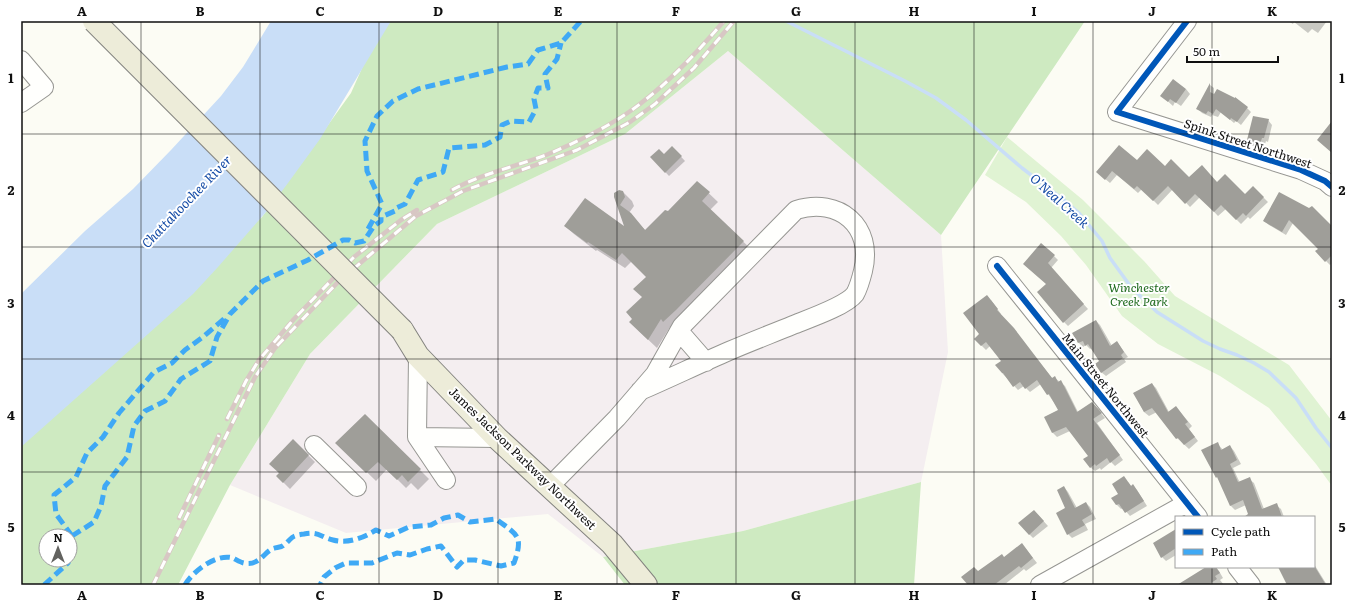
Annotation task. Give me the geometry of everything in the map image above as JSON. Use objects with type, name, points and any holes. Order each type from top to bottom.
[{"type":"main road","name":"James Jackson Parkway Northwest","points":[[94,21],[402,330],[418,356],[497,438],[612,544],[646,585]]},
{"type":"street","name":"Spink Street Northwest","points":[[1187,21],[1117,112],[1301,170],[1325,181],[1332,187]]},
{"type":"street","points":[[21,60],[44,87],[21,103]]},
{"type":"street","points":[[550,486],[617,418],[640,391],[655,374],[682,326],[796,210],[808,206],[819,206],[837,211],[852,219],[863,240],[865,256],[861,280],[852,298],[827,311],[640,391]]},
{"type":"street","name":"Main Street Northwest","points":[[997,266],[1193,510]]},
{"type":"street","points":[[679,332],[706,362]]},
{"type":"street","points":[[418,356],[417,437],[446,480]]},
{"type":"street","points":[[417,437],[497,438]]},
{"type":"street","points":[[314,445],[357,487]]},
{"type":"street","points":[[1181,516],[1193,510]]},
{"type":"street","points":[[1040,585],[1175,519]]},
{"type":"street","points":[[1238,568],[1251,585]]},
{"type":"shaded area","points":[[728,51],[941,235],[948,352],[921,482],[743,531],[603,557],[548,514],[346,533],[230,485],[310,354],[437,224],[625,134]]},
{"type":"green space","points":[[383,21],[1085,21],[941,235],[728,51],[625,134],[437,224],[310,354],[230,485],[178,585],[21,585],[21,426],[262,217],[351,93]]},
{"type":"green space","name":"Winchester Creek Park","points":[[1007,137],[1083,200],[1144,261],[1175,296],[1289,365],[1332,421],[1332,486],[1316,464],[1269,408],[1220,376],[1158,344],[1122,316],[1086,265],[1061,236],[1026,202],[985,175]]},
{"type":"green space","points":[[921,482],[914,585],[625,585],[603,557],[743,531]]},
{"type":"water","name":"Chattahoochee River","points":[[271,21],[391,21],[320,139],[266,212],[193,294],[21,447],[21,294],[85,231],[133,189],[221,96],[243,67]]},
{"type":"building","points":[[1173,79],[1186,89],[1176,103],[1170,99],[1168,102],[1160,96]]},
{"type":"building","points":[[1210,83],[1210,92],[1214,94],[1217,89],[1235,97],[1248,107],[1237,122],[1231,118],[1230,120],[1216,109],[1213,114],[1208,111],[1206,114],[1196,109]]},
{"type":"building","points":[[1253,116],[1269,119],[1264,138],[1262,138],[1260,144],[1247,140]]},
{"type":"building","points":[[1332,121],[1332,153],[1317,140]]},
{"type":"building","points":[[1119,145],[1137,160],[1147,149],[1165,166],[1171,159],[1189,177],[1202,165],[1217,182],[1225,174],[1245,194],[1253,186],[1264,197],[1246,216],[1243,213],[1236,220],[1221,205],[1214,212],[1195,194],[1185,204],[1168,186],[1153,201],[1137,186],[1134,189],[1112,171],[1105,180],[1096,172]]},
{"type":"building","points":[[672,146],[682,156],[665,173],[650,157],[659,149],[664,154]]},
{"type":"building","points":[[697,181],[710,192],[702,201],[744,241],[676,310],[663,322],[661,319],[648,340],[629,322],[632,319],[626,312],[642,297],[633,289],[646,277],[622,253],[616,260],[588,242],[587,243],[564,226],[585,198],[624,226],[614,197],[614,193],[619,190],[623,191],[625,197],[620,205],[631,213],[645,230],[665,210],[668,211]]},
{"type":"building","points":[[1279,192],[1309,208],[1312,206],[1332,226],[1332,255],[1325,262],[1315,251],[1318,249],[1289,220],[1282,232],[1263,221]]},
{"type":"building","points":[[1041,243],[1055,255],[1048,263],[1084,304],[1063,323],[1037,292],[1046,284],[1023,264]]},
{"type":"building","points":[[987,295],[998,309],[997,310],[1014,328],[1052,378],[1055,376],[1058,382],[1061,380],[1077,412],[1092,402],[1102,413],[1093,419],[1120,455],[1110,463],[1107,458],[1096,466],[1095,464],[1090,468],[1083,459],[1088,456],[1066,427],[1052,433],[1044,417],[1058,410],[1049,394],[1047,395],[1037,380],[1025,389],[1020,382],[1013,387],[995,365],[1001,361],[986,342],[981,346],[974,339],[979,334],[963,313]]},
{"type":"building","points":[[1096,320],[1110,346],[1117,341],[1124,352],[1121,355],[1123,358],[1101,373],[1095,364],[1099,361],[1088,344],[1085,346],[1083,341],[1078,343],[1072,333]]},
{"type":"building","points":[[1152,383],[1168,412],[1176,406],[1188,422],[1185,424],[1195,437],[1184,445],[1178,438],[1176,439],[1152,408],[1144,412],[1133,393]]},
{"type":"building","points":[[365,414],[421,469],[408,482],[402,475],[397,480],[378,462],[366,473],[335,443]]},
{"type":"building","points":[[293,439],[309,455],[283,483],[276,476],[279,473],[269,464]]},
{"type":"building","points":[[1218,442],[1221,450],[1230,445],[1237,460],[1230,464],[1238,482],[1250,477],[1262,509],[1277,503],[1282,516],[1245,516],[1248,514],[1243,500],[1230,506],[1217,477],[1216,478],[1201,450]]},
{"type":"building","points":[[1124,476],[1131,486],[1133,484],[1144,501],[1125,513],[1119,504],[1116,505],[1111,498],[1118,494],[1112,484]]},
{"type":"building","points":[[1064,486],[1075,508],[1086,502],[1092,514],[1082,520],[1085,525],[1067,535],[1056,513],[1065,508],[1057,490]]},
{"type":"building","points":[[1034,510],[1044,521],[1029,535],[1018,523]]},
{"type":"building","points":[[1175,530],[1175,549],[1161,558],[1153,543]]},
{"type":"building","points":[[1022,543],[1033,558],[1021,568],[1019,566],[994,585],[968,585],[961,577],[974,567],[978,571],[1002,554],[1004,557]]},
{"type":"building","points":[[1315,567],[1326,585],[1287,585],[1278,568]]},
{"type":"building","points":[[1204,568],[1217,568],[1220,573],[1215,576],[1217,579],[1208,585],[1177,585]]},
{"type":"waterway","name":"O'Neal Creek","points":[[786,21],[936,98],[966,120],[1022,168],[1079,213],[1102,241],[1110,258],[1131,287],[1157,312],[1203,341],[1237,355],[1269,372],[1296,398],[1316,428],[1332,448]]},
{"type":"railway","points":[[452,190],[486,175],[546,155],[610,124],[629,112],[655,92],[691,58],[724,21]]},
{"type":"railway","points":[[153,585],[255,377],[275,348],[339,281],[416,216],[463,191],[577,150],[630,122],[655,104],[694,68],[734,21]]},
{"type":"railway","points":[[227,419],[246,381],[259,360],[294,319],[354,257],[401,220],[417,210]]},
{"type":"railway","points":[[179,518],[219,435]]},
{"type":"marked path","points":[[368,229],[382,204],[367,171],[365,141],[377,116],[393,101],[418,89],[507,67],[528,64],[538,50],[561,43],[581,21]]},
{"type":"marked path","points":[[78,532],[94,522],[101,506],[105,486],[127,457],[134,426],[145,411],[165,401],[181,379],[210,361],[217,337],[230,314],[263,281],[308,260],[343,240],[349,240],[355,243],[364,241],[374,226],[381,221],[381,217],[395,211],[396,208],[405,204],[418,180],[443,172],[449,148],[485,145],[500,137],[502,125],[511,121],[529,122],[536,109],[534,99],[538,88],[548,88],[545,74],[557,59],[561,43]]},
{"type":"marked path","points":[[66,528],[56,514],[54,495],[76,477],[87,453],[103,437],[119,413],[154,372],[172,363],[185,350],[225,318]]},
{"type":"marked path","points":[[185,585],[199,569],[219,558],[226,557],[233,558],[244,563],[254,563],[272,549],[283,546],[293,537],[309,533],[333,540],[350,541],[366,536],[376,530],[389,536],[409,527],[431,525],[444,518],[458,515],[470,522],[496,519],[517,536],[518,547],[514,563],[501,566],[475,560],[464,560],[457,567],[441,546],[410,555],[397,553],[372,563],[346,563],[335,568],[324,577],[320,585]]},
{"type":"marked path","points":[[44,585],[63,568]]},
{"type":"cycle path","points":[[1187,21],[1117,112],[1301,170],[1325,181],[1332,187]]},
{"type":"cycle path","points":[[997,266],[1197,516]]}]
